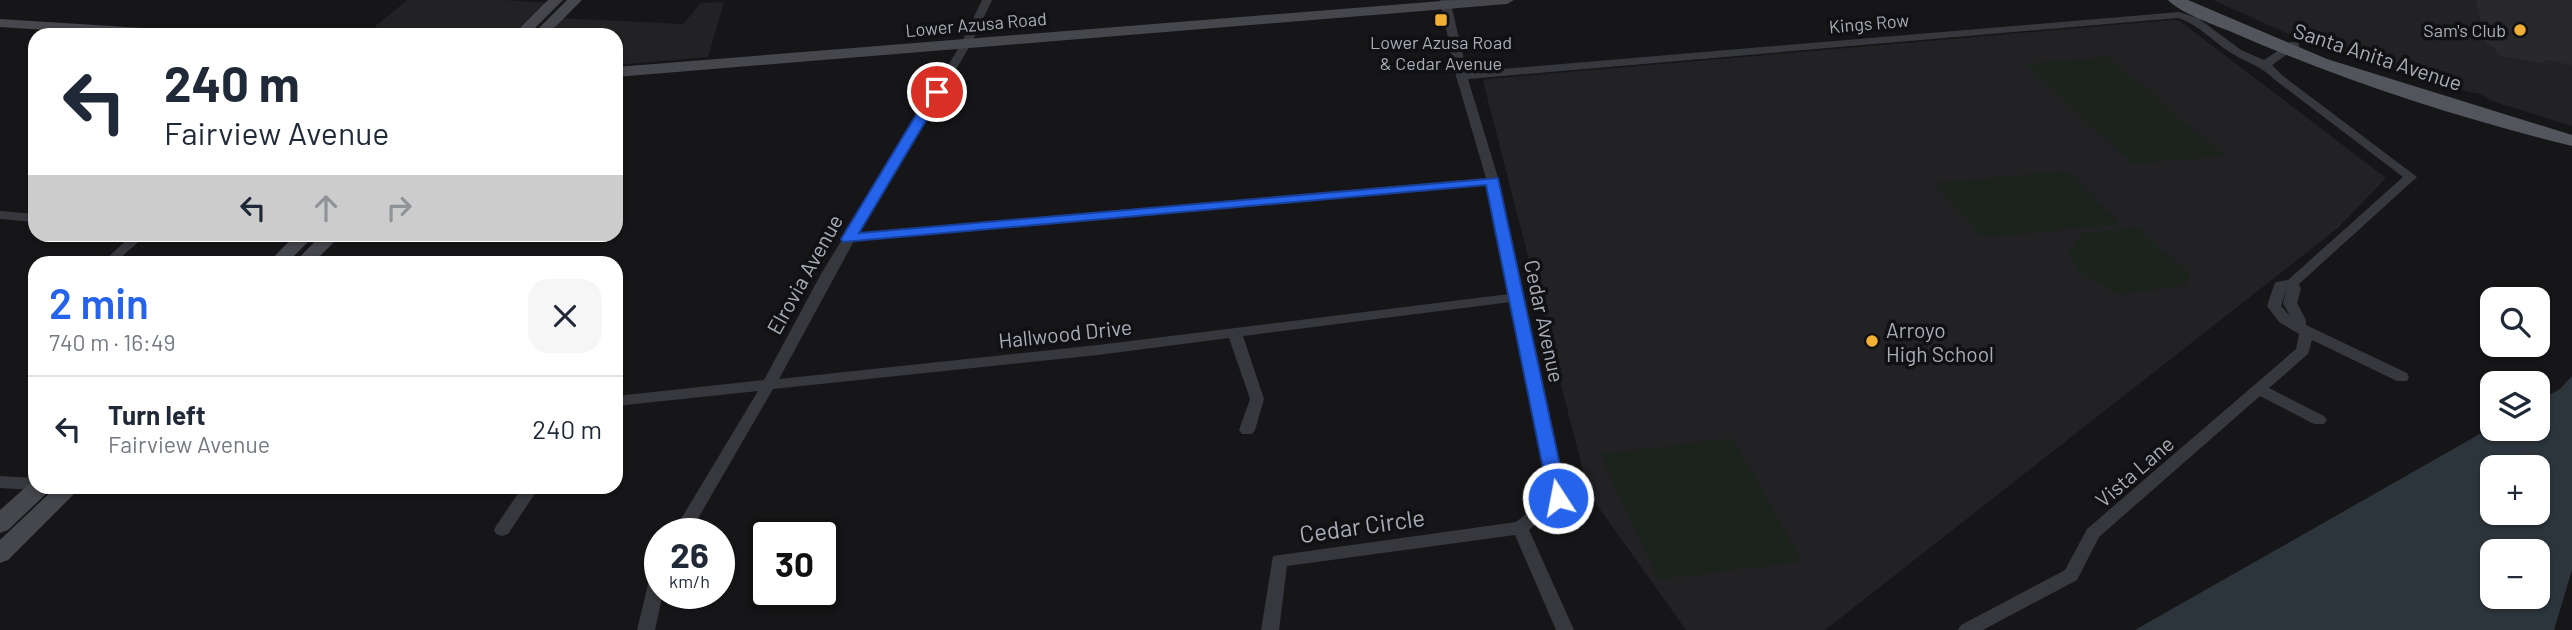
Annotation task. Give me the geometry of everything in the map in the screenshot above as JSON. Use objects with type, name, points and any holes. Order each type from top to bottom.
[{"type":"main road","points":[[527,28],[556,0]]},
{"type":"main road","points":[[546,28],[575,0]]},
{"type":"main road","name":"Lower Azusa Road","points":[[623,71],[1445,2],[1507,0]]},
{"type":"main road","name":"Santa Anita Avenue","points":[[2176,0],[2392,87],[2572,141]]},
{"type":"main road","name":"Santa Anita Avenue","points":[[2197,0],[2290,47],[2572,134]]},
{"type":"main road","points":[[0,23],[75,28]]},
{"type":"main road","points":[[2392,87],[2444,99],[2461,99]]},
{"type":"main road","points":[[284,256],[299,242]]},
{"type":"main road","points":[[310,256],[325,242]]},
{"type":"main road","points":[[0,524],[32,494]]},
{"type":"main road","points":[[0,554],[63,494]]},
{"type":"street","name":"Elrovia Avenue","points":[[690,518],[768,386],[849,239],[966,44],[987,0]]},
{"type":"street","name":"Cedar Avenue","points":[[1445,2],[1462,76],[1493,181],[1558,498],[1520,528]]},
{"type":"street","name":"Kings Row","points":[[1462,76],[2179,15],[2194,20],[2237,52],[2266,65],[2279,78],[2410,177],[2292,283],[2294,289],[2290,303],[2303,329]]},
{"type":"street","points":[[2266,65],[2290,47]]},
{"type":"street","points":[[849,239],[1493,181]]},
{"type":"street","points":[[0,215],[28,217]]},
{"type":"street","points":[[116,256],[132,242]]},
{"type":"street","name":"Hallwood Drive","points":[[623,400],[1235,334],[1517,297]]},
{"type":"street","points":[[2303,329],[2402,377]]},
{"type":"street","name":"Vista Lane","points":[[1967,630],[2071,575],[2093,533],[2303,351],[2303,329]]},
{"type":"street","points":[[1235,334],[1257,399],[1247,430]]},
{"type":"street","points":[[2260,390],[2319,420]]},
{"type":"street","points":[[0,482],[28,484]]},
{"type":"street","points":[[502,530],[527,494]]},
{"type":"street","points":[[1520,528],[1565,630]]},
{"type":"street","name":"Cedar Circle","points":[[1270,630],[1279,561],[1520,528]]},
{"type":"street","points":[[646,630],[651,609]]},
{"type":"shaded area","points":[[407,0],[549,3],[522,28],[373,28]]},
{"type":"shaded area","points":[[2213,0],[2572,0],[2572,126],[2492,101],[2481,94],[2441,86],[2346,56],[2288,34]]},
{"type":"shaded area","points":[[724,2],[708,57],[623,64],[623,28],[549,28],[559,18],[683,24],[701,3]]},
{"type":"shaded area","name":"Arroyo High School","points":[[2180,21],[2386,178],[2338,228],[1825,630],[1686,630],[1589,494],[1483,81]]},
{"type":"shaded area","points":[[2108,57],[2225,156],[2133,164],[2024,64]]},
{"type":"shaded area","points":[[2067,171],[2121,224],[1982,238],[1934,183]]},
{"type":"shaded area","points":[[2138,227],[2191,276],[2186,285],[2119,295],[2079,271],[2068,253],[2082,234]]},
{"type":"shaded area","points":[[2572,376],[2572,570],[2554,630],[2135,630],[2480,434],[2480,441],[2550,441],[2550,394],[2560,389]]},
{"type":"shaded area","points":[[1733,438],[1802,561],[1658,580],[1600,454]]},
{"type":"building","name":"Sam's Club","points":[[2476,0],[2572,0],[2572,65],[2544,60],[2545,64],[2497,55],[2495,48],[2469,34],[2467,24],[2482,26]]},
{"type":"place","name":"Lower Azusa Road & Cedar Avenue","points":[[1441,20]]},
{"type":"place","name":"Sam's Club","points":[[2520,30]]},
{"type":"place","name":"Arroyo High School","points":[[1872,341]]},
{"type":"route","points":[[937,92],[849,239],[1493,181],[1558,498]]}]
